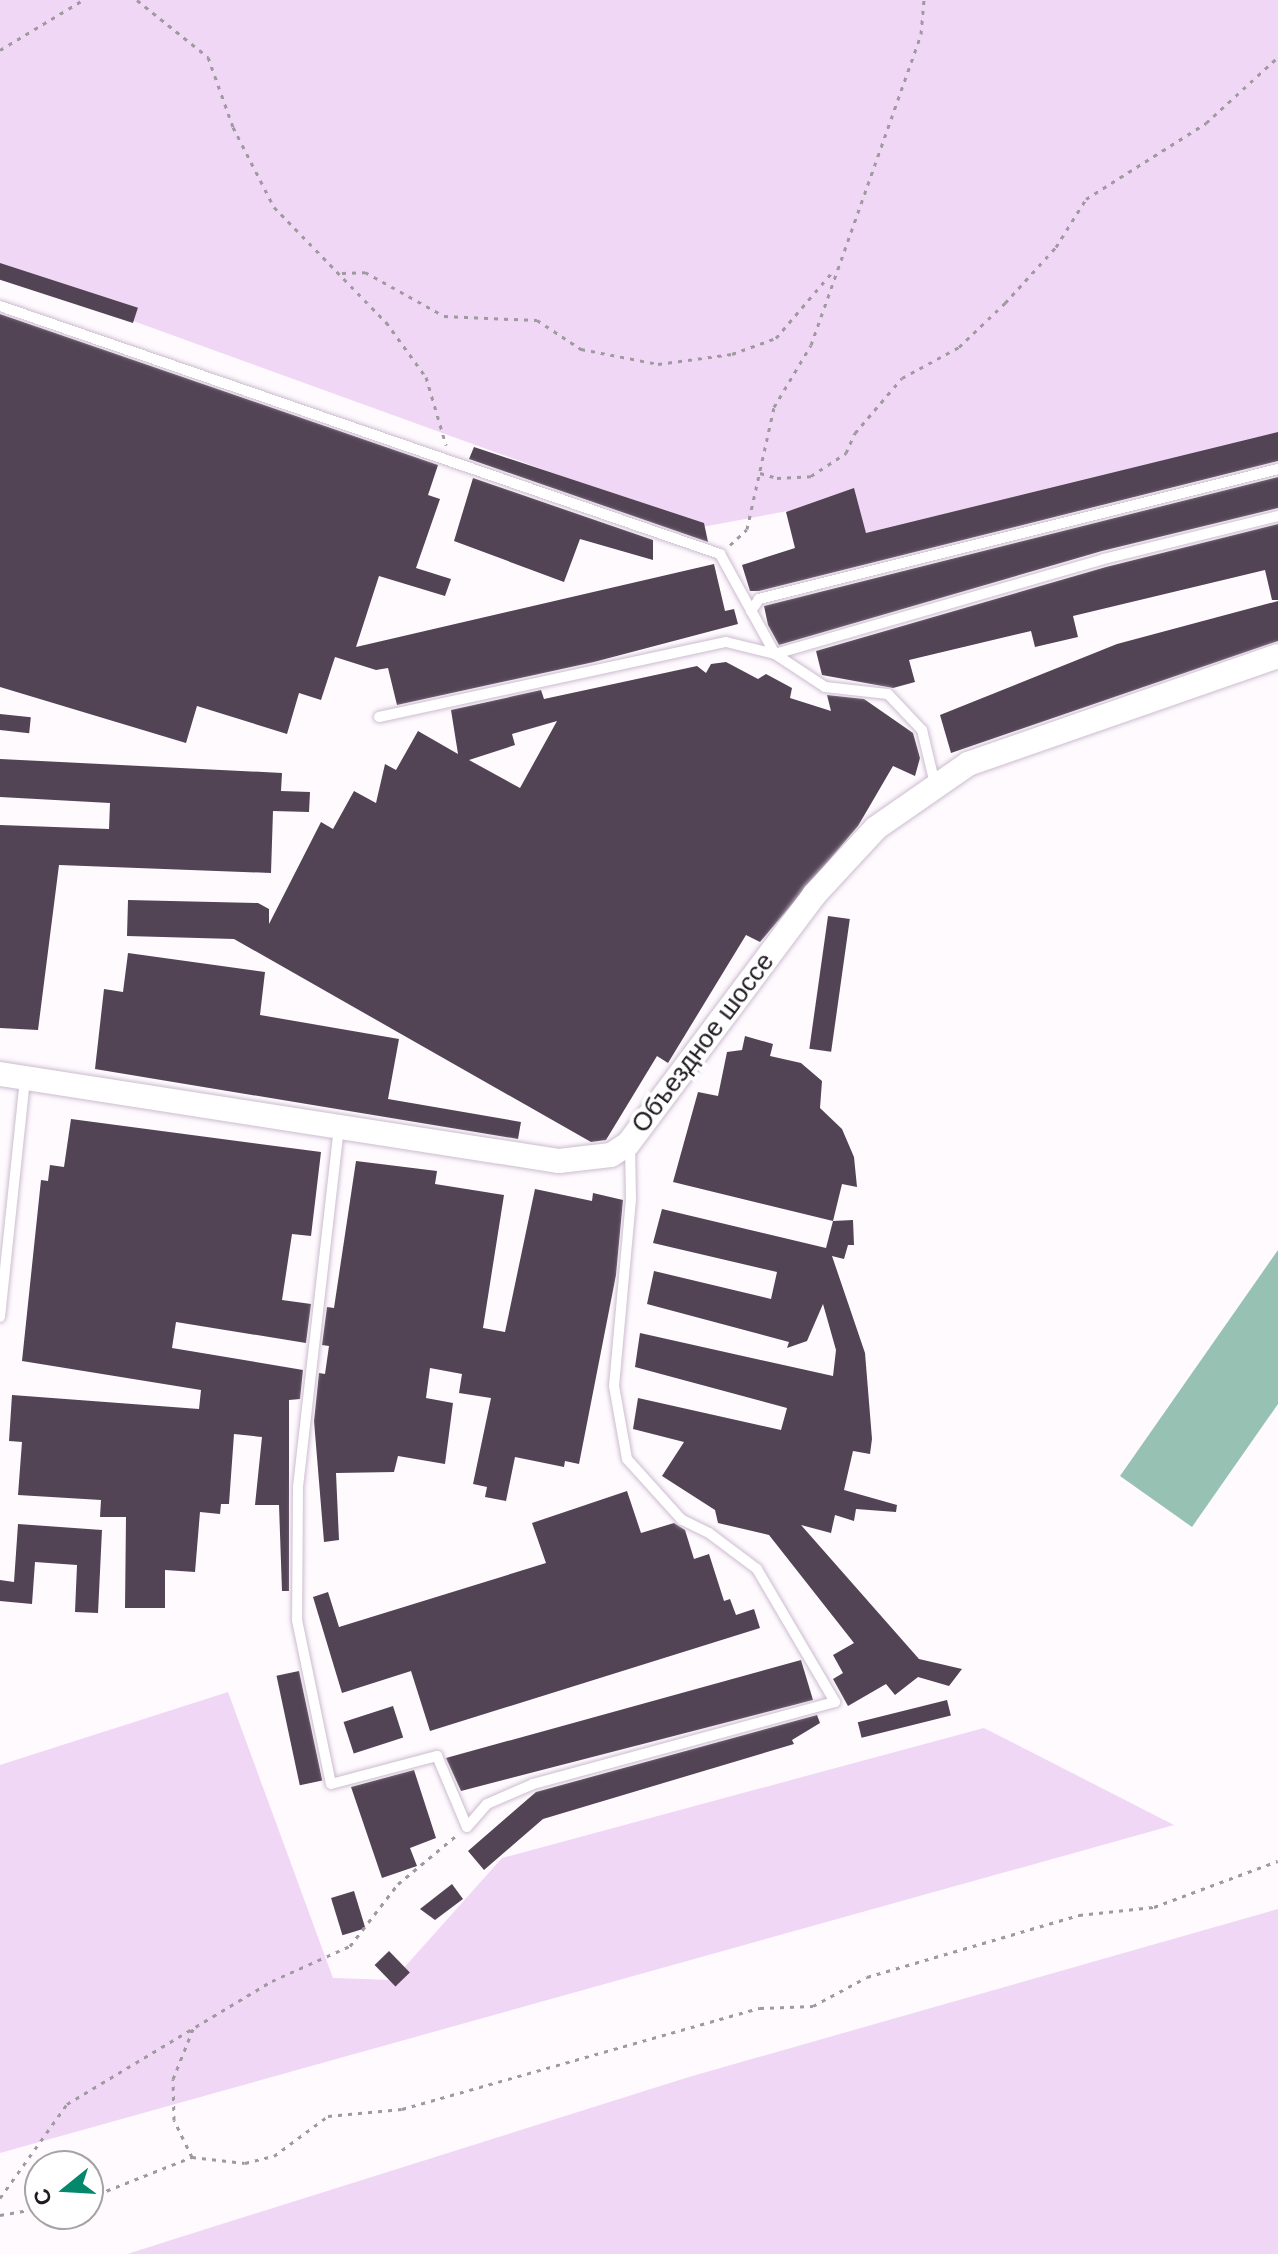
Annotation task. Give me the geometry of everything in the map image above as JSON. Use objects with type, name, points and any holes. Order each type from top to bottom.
[{"type":"street","name":"Объездное шоссе","points":[[0,1074],[559,1161],[611,1155],[630,1141],[814,895],[876,828],[935,784],[968,764],[1278,656]]},
{"type":"lane","points":[[0,306],[720,554],[775,654]]},
{"type":"lane","points":[[751,611],[759,599],[1278,469]]},
{"type":"lane","points":[[775,654],[1104,559],[1278,516]]},
{"type":"lane","points":[[379,717],[726,642],[775,654],[825,687],[888,694],[922,730],[935,784]]},
{"type":"lane","points":[[0,1317],[25,1078]]},
{"type":"lane","points":[[339,1127],[298,1487],[297,1620],[331,1784],[437,1756],[467,1827],[487,1804],[533,1784],[835,1702],[757,1569],[709,1533],[682,1520],[627,1459],[614,1386],[631,1200],[630,1141]]},
{"type":"path","points":[[0,50],[83,0]]},
{"type":"path","points":[[137,0],[167,19],[208,57],[233,127],[274,207],[386,322],[426,377],[454,464]]},
{"type":"path","points":[[720,554],[747,529],[774,407],[811,345],[921,34],[924,0]]},
{"type":"path","points":[[760,473],[777,478],[811,476],[846,453],[855,433],[902,378],[959,347],[1005,303],[1056,247],[1086,199],[1206,123],[1278,57]]},
{"type":"path","points":[[340,274],[365,272],[444,316],[537,320],[581,349],[658,364],[732,354],[776,338],[836,268]]},
{"type":"path","points":[[0,2198],[67,2104],[272,1981],[350,1946],[398,1884],[467,1827]]},
{"type":"path","points":[[104,2193],[141,2181],[192,2157],[245,2163],[274,2156],[328,2116],[402,2109],[760,2008],[813,2006],[867,1977],[1079,1915],[1154,1907],[1278,1861]]},
{"type":"path","points":[[192,2157],[174,2120],[173,2079],[194,2028]]},
{"type":"path","points":[[0,2215],[24,2211]]},
{"type":"shaded area","points":[[0,0],[1278,0],[1278,433],[878,538],[809,507],[702,527],[125,318],[0,279]]},
{"type":"shaded area","points":[[1278,1250],[1278,1404],[1192,1527],[1120,1476]]},
{"type":"shaded area","points":[[228,1692],[333,1978],[393,1980],[502,1858],[984,1728],[1174,1825],[0,2153],[0,1765]]},
{"type":"shaded area","points":[[1278,1909],[1278,2254],[127,2254],[689,2077]]},
{"type":"building","points":[[0,263],[138,308],[133,323],[0,280]]},
{"type":"building","points":[[0,314],[438,465],[428,495],[440,499],[416,568],[451,579],[445,596],[379,576],[356,647],[714,564],[725,611],[734,609],[738,624],[594,662],[397,705],[388,668],[376,670],[335,657],[321,700],[299,693],[287,734],[197,706],[186,743],[0,687]]},
{"type":"building","points":[[1278,432],[1278,461],[759,591],[750,591],[742,565],[795,548],[786,512],[854,488],[866,533]]},
{"type":"building","points":[[474,447],[704,523],[708,542],[469,459]]},
{"type":"building","points":[[1278,477],[1278,508],[1102,551],[779,645],[768,625],[764,606]]},
{"type":"building","points":[[473,478],[653,540],[653,560],[580,539],[564,582],[454,541]]},
{"type":"building","points":[[1278,524],[1278,600],[1272,600],[1265,570],[1073,616],[1078,637],[1035,647],[1031,631],[909,660],[915,682],[893,688],[822,675],[816,651],[1106,567]]},
{"type":"building","points":[[1278,601],[1278,641],[951,753],[940,715],[1117,644]]},
{"type":"building","points":[[726,662],[758,679],[766,674],[792,688],[790,698],[831,711],[827,695],[864,699],[913,733],[920,758],[915,776],[893,766],[858,826],[760,942],[746,935],[668,1063],[657,1056],[606,1140],[591,1142],[234,939],[127,936],[128,900],[258,903],[269,909],[269,924],[321,822],[333,829],[354,791],[376,803],[385,764],[396,770],[418,731],[458,754],[451,710],[541,690],[544,699],[697,666],[706,673],[711,664]],"holes":[[[557,721],[520,788],[469,760],[515,745],[512,734]]]},
{"type":"building","points":[[0,714],[31,717],[29,733],[0,730]]},
{"type":"building","points":[[0,759],[282,773],[281,791],[310,792],[309,812],[273,811],[271,873],[59,865],[38,1030],[0,1028],[0,825],[109,829],[110,803],[0,797]]},
{"type":"building","points":[[828,916],[850,919],[831,1052],[809,1049]]},
{"type":"building","points":[[128,953],[265,972],[260,1015],[399,1039],[388,1099],[521,1122],[518,1139],[95,1069],[104,989],[123,992]]},
{"type":"building","points":[[745,1036],[773,1044],[770,1056],[801,1063],[822,1081],[820,1108],[842,1129],[854,1157],[857,1187],[842,1184],[833,1221],[673,1182],[698,1092],[718,1096],[727,1052],[742,1050]]},
{"type":"building","points":[[71,1119],[321,1152],[311,1236],[292,1234],[282,1300],[311,1304],[306,1343],[176,1322],[172,1348],[303,1370],[300,1399],[289,1400],[289,1591],[282,1591],[279,1505],[255,1505],[262,1437],[234,1434],[229,1504],[221,1504],[220,1514],[200,1512],[195,1572],[165,1570],[165,1608],[125,1608],[126,1517],[100,1517],[101,1500],[18,1495],[22,1442],[9,1441],[12,1395],[199,1409],[201,1390],[22,1361],[41,1180],[48,1181],[50,1165],[64,1167]]},
{"type":"building","points":[[356,1161],[437,1171],[435,1184],[504,1195],[483,1328],[505,1332],[535,1189],[592,1201],[593,1193],[623,1200],[616,1275],[579,1464],[565,1461],[564,1467],[515,1457],[506,1501],[485,1497],[487,1487],[473,1484],[491,1398],[459,1393],[462,1374],[430,1368],[426,1398],[453,1403],[445,1464],[398,1456],[394,1472],[336,1473],[339,1540],[324,1542],[314,1421],[319,1373],[325,1374],[329,1346],[322,1345],[327,1307],[334,1308]]},
{"type":"building","points":[[662,1209],[826,1248],[833,1221],[853,1220],[854,1245],[848,1245],[844,1259],[832,1256],[865,1353],[872,1439],[870,1454],[853,1451],[844,1490],[897,1505],[896,1512],[856,1509],[854,1521],[835,1515],[831,1533],[801,1525],[919,1659],[962,1669],[949,1686],[918,1677],[895,1695],[886,1684],[848,1706],[833,1679],[843,1673],[833,1655],[854,1643],[769,1535],[718,1523],[715,1510],[662,1476],[684,1442],[633,1429],[638,1398],[781,1430],[787,1408],[635,1367],[640,1333],[833,1376],[836,1350],[823,1304],[807,1341],[787,1348],[789,1342],[647,1304],[654,1271],[771,1299],[777,1272],[653,1243]]},
{"type":"building","points":[[627,1491],[641,1533],[674,1523],[685,1530],[694,1559],[709,1554],[724,1601],[730,1599],[736,1615],[754,1609],[760,1628],[430,1731],[411,1671],[342,1693],[313,1597],[328,1592],[339,1627],[546,1563],[532,1523]]},
{"type":"building","points":[[18,1524],[102,1530],[98,1613],[75,1612],[77,1565],[35,1562],[32,1604],[0,1601],[0,1580],[14,1582]]},
{"type":"building","points":[[801,1660],[813,1700],[461,1791],[446,1758]]},
{"type":"building","points":[[299,1671],[322,1781],[300,1785],[277,1676]]},
{"type":"building","points":[[947,1700],[951,1716],[862,1738],[858,1722]]},
{"type":"building","points":[[393,1706],[403,1737],[354,1753],[344,1722]]},
{"type":"building","points":[[817,1715],[820,1723],[792,1740],[794,1744],[543,1819],[484,1870],[468,1851],[536,1792]]},
{"type":"building","points":[[414,1770],[436,1838],[410,1848],[417,1866],[382,1878],[351,1787]]},
{"type":"building","points":[[452,1884],[463,1899],[435,1920],[420,1909]]},
{"type":"building","points":[[354,1891],[365,1928],[342,1935],[331,1898]]},
{"type":"building","points":[[389,1951],[410,1973],[395,1986],[375,1965]]}]
